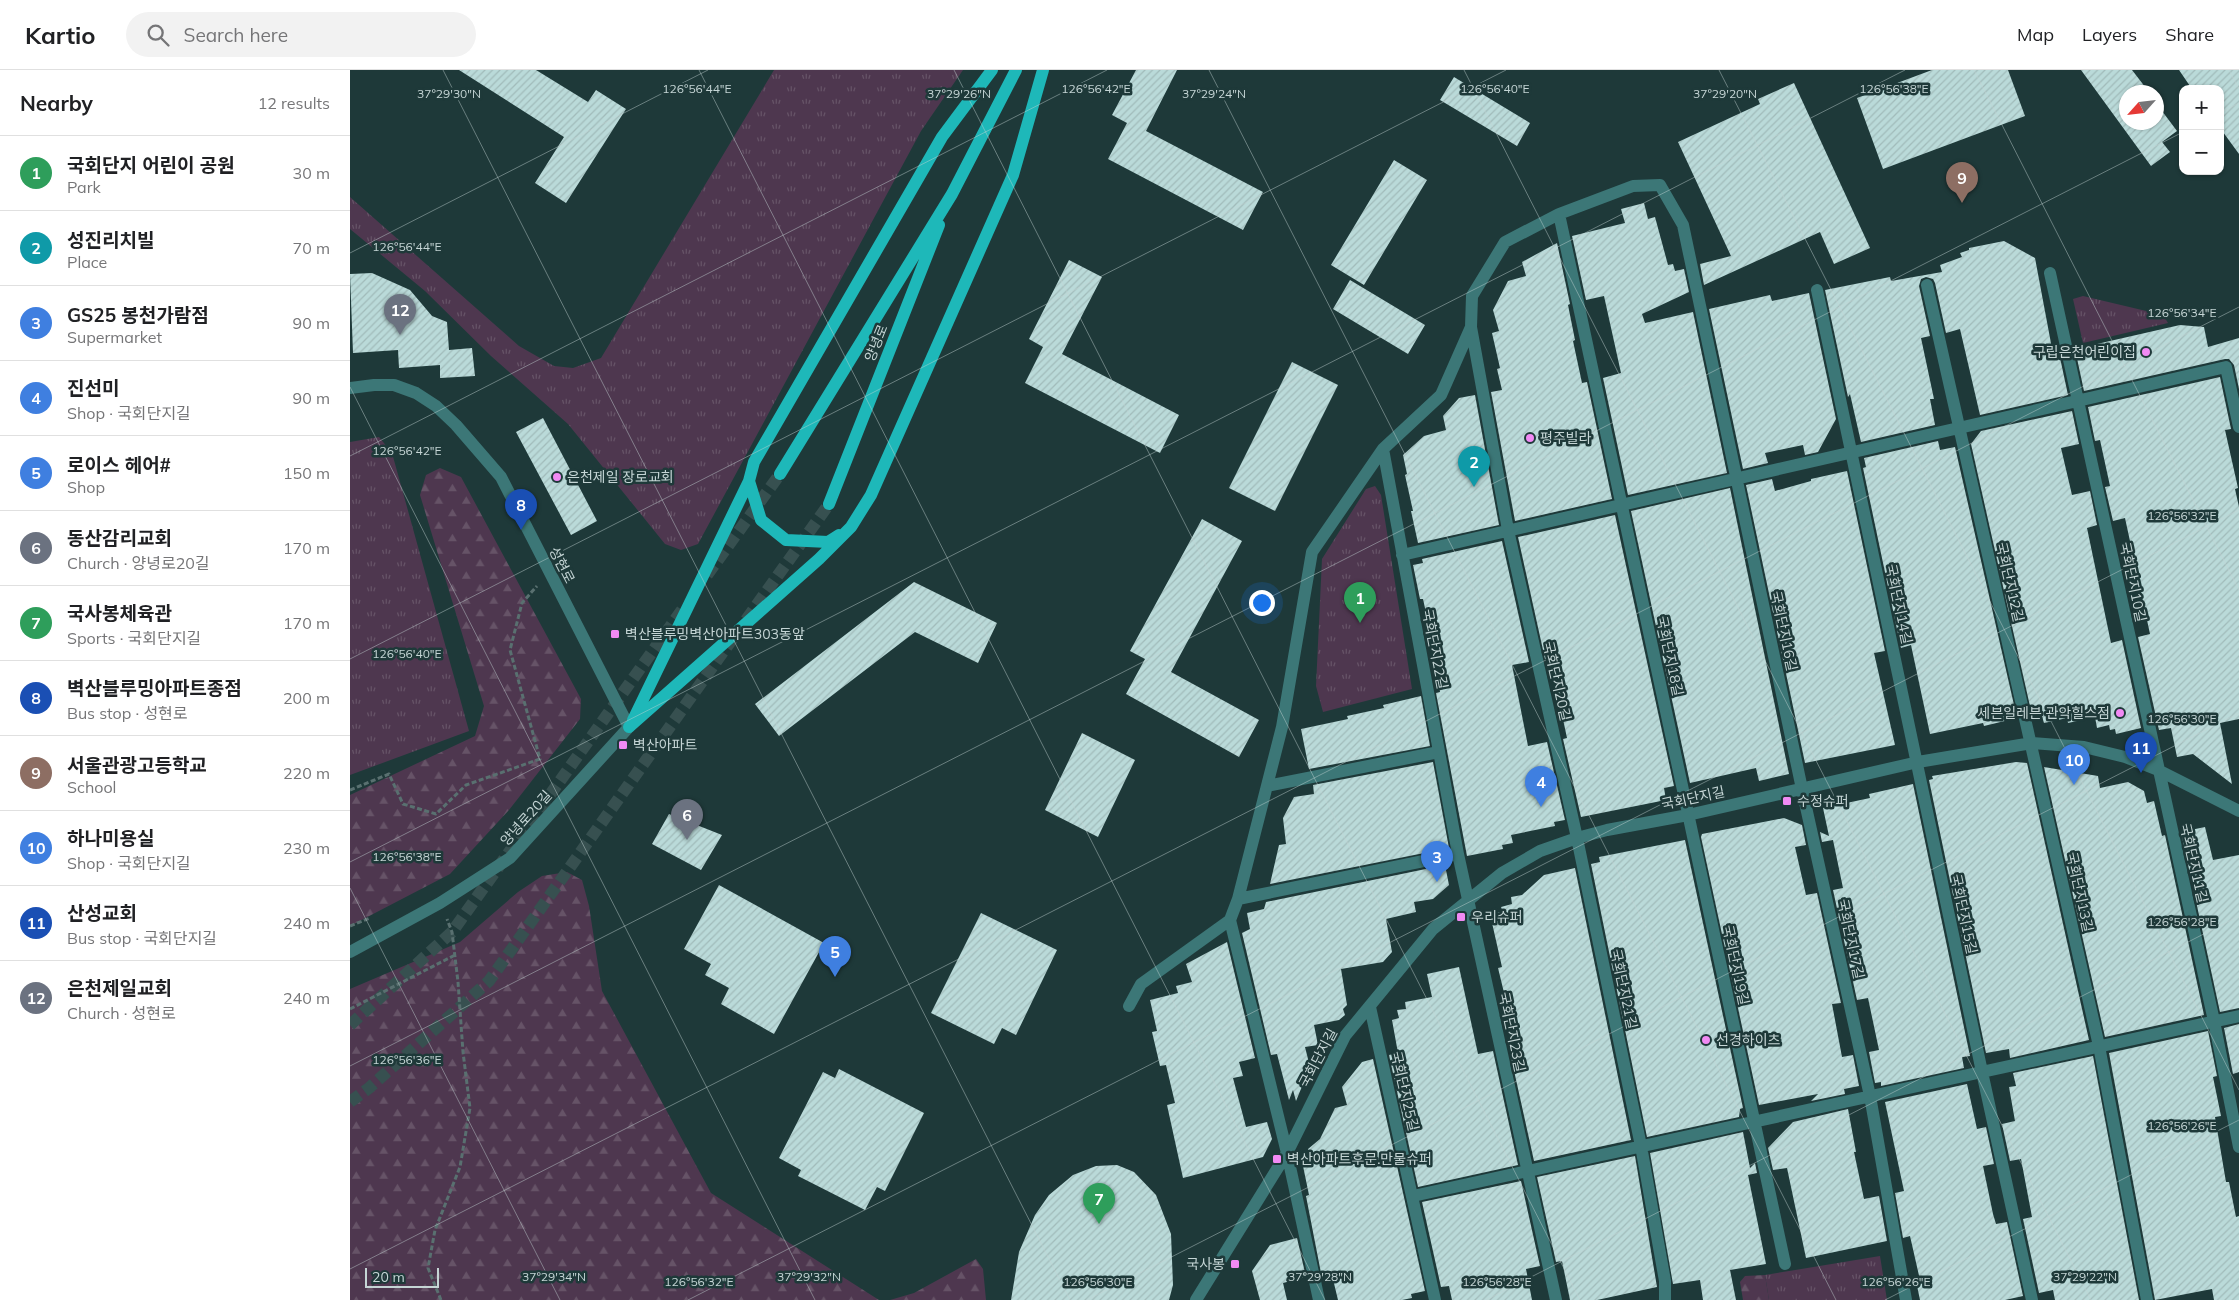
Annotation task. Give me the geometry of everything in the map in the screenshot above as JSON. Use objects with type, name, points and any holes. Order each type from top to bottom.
[{"type":"main road","points":[[629,727],[749,481],[754,462],[942,137],[992,70]]},
{"type":"main road","name":"양녕로","points":[[780,474],[952,194],[1016,70]]},
{"type":"main road","points":[[629,727],[819,559],[851,527],[871,494],[1013,175],[1043,70]]},
{"type":"main road","name":"양녕로","points":[[829,504],[952,194]]},
{"type":"main road","points":[[749,481],[761,520],[786,540],[828,542],[851,527]]},
{"type":"street","name":"국회단지16길","points":[[1559,214],[1633,186],[1660,184],[1683,225],[1802,789]]},
{"type":"street","points":[[1129,1006],[1141,984],[1230,920],[1238,899],[1282,727],[1312,552],[1383,449],[1441,395],[1471,327],[1472,296],[1505,242],[1559,214]]},
{"type":"street","name":"국회단지18길","points":[[1559,214],[1688,815]]},
{"type":"street","name":"국회단지10길","points":[[2050,274],[2079,400],[2158,770]]},
{"type":"street","name":"국회단지12길","points":[[1927,285],[2032,743]]},
{"type":"street","name":"국회단지14길","points":[[1817,290],[1918,762]]},
{"type":"street","name":"국회단지20길","points":[[1471,327],[1508,530],[1577,838]]},
{"type":"street","points":[[1402,555],[2226,367],[2239,427]]},
{"type":"street","name":"성현로","points":[[350,388],[374,384],[394,385],[416,393],[436,406],[456,425],[501,477],[629,727]]},
{"type":"street","name":"국회단지22길","points":[[1383,449],[1438,752],[1468,900]]},
{"type":"street","name":"양녕로20길","points":[[350,952],[440,903],[510,858],[629,727]]},
{"type":"street","name":"국회단지길","points":[[1196,1300],[1287,1153],[1345,1036],[1433,929],[1502,873],[1540,852],[1577,838],[1688,815],[1918,762],[2032,743],[2084,747],[2125,757],[2158,770],[2239,811]]},
{"type":"street","name":"국회단지13길","points":[[2032,743],[2099,1046],[2147,1300]]},
{"type":"street","points":[[1267,786],[1438,752]]},
{"type":"street","name":"국회단지15길","points":[[1918,762],[1982,1072],[2032,1300]]},
{"type":"street","name":"국회단지11길","points":[[2158,770],[2214,1021],[2239,1147]]},
{"type":"street","name":"국회단지17길","points":[[1802,789],[1870,1096],[1906,1300]]},
{"type":"street","name":"국회단지19길","points":[[1688,815],[1785,1264]]},
{"type":"street","name":"국회단지21길","points":[[1577,838],[1641,1146],[1665,1281],[1665,1300]]},
{"type":"street","points":[[1238,899],[1458,854]]},
{"type":"street","name":"국회단지23길","points":[[1468,900],[1556,1300]]},
{"type":"street","points":[[1230,920],[1287,1153],[1318,1300]]},
{"type":"street","name":"국회단지25길","points":[[1370,1007],[1435,1300]]},
{"type":"street","points":[[1413,1196],[2239,1016]]},
{"type":"path","points":[[350,790],[389,774],[402,804],[436,814],[466,785],[540,759],[510,650],[522,603],[549,573]]},
{"type":"path","points":[[440,903],[452,932],[470,1108],[460,1167],[435,1230],[428,1268],[441,1300]]},
{"type":"path","points":[[350,1009],[455,955]]},
{"type":"green space","points":[[774,70],[963,70],[921,131],[698,544],[681,550],[665,544],[568,424],[491,356],[425,291],[350,229],[350,197],[519,346],[554,366],[573,368],[601,358]]},
{"type":"green space","points":[[2083,296],[2163,315],[2168,323],[2083,343],[2073,299]]},
{"type":"green space","points":[[379,437],[392,453],[469,731],[350,775],[350,442]]},
{"type":"green space","points":[[440,468],[461,477],[581,699],[580,719],[509,810],[450,874],[350,926],[350,795],[475,736],[484,706],[420,495],[426,475]]},
{"type":"green space","points":[[1375,486],[1381,495],[1412,689],[1323,712],[1316,686],[1322,559],[1366,489]]},
{"type":"green space","points":[[567,872],[582,880],[589,906],[602,991],[711,1193],[879,1300],[350,1300],[350,989],[460,942],[518,892],[542,876]]},
{"type":"green space","points":[[1880,1256],[1887,1300],[1769,1300],[1765,1275]]},
{"type":"green space","points":[[976,1259],[983,1269],[986,1300],[890,1300],[914,1293]]},
{"type":"green space","points":[[1765,1275],[1769,1300],[1743,1300],[1740,1282],[1745,1276]]},
{"type":"building","points":[[459,70],[536,70],[588,102],[596,90],[626,109],[566,203],[535,183],[564,137]]},
{"type":"building","points":[[1136,70],[1177,70],[1146,131],[1263,192],[1243,230],[1108,159],[1127,123],[1112,115]]},
{"type":"building","points":[[1932,70],[2008,70],[2025,116],[1883,169],[1857,98]]},
{"type":"building","points":[[2081,70],[2132,70],[2144,85],[2119,85],[2119,122]]},
{"type":"building","points":[[2179,70],[2239,70],[2239,154],[2224,133],[2224,85],[2189,85]]},
{"type":"building","points":[[1454,77],[1530,123],[1517,146],[1440,100]]},
{"type":"building","points":[[1794,83],[1870,248],[1834,264],[1820,232],[1704,285],[1700,264],[1731,256],[1678,142],[1760,104],[1758,99]]},
{"type":"building","points":[[2164,114],[2177,131],[2162,142],[2170,152],[2151,166],[2125,130],[2164,130]]},
{"type":"building","points":[[1394,160],[1427,180],[1364,285],[1331,265]]},
{"type":"building","points":[[1644,203],[1648,219],[1655,217],[1668,265],[1673,264],[1675,271],[1684,269],[1689,292],[1642,314],[1645,323],[1693,312],[1727,473],[1628,495],[1603,378],[1621,373],[1604,296],[1586,300],[1572,236],[1625,223],[1621,209]]},
{"type":"building","points":[[2004,241],[2035,258],[2053,354],[2059,353],[2068,395],[1980,415],[1960,329],[1946,333],[1935,283],[1933,279],[1926,277],[1921,279],[1919,286],[1930,336],[1921,338],[1934,399],[1930,399],[1935,425],[1861,442],[1850,394],[1848,397],[1825,290],[1890,277],[1891,281],[1942,272],[1940,265],[1962,257],[1960,253],[1969,250],[1969,248]]},
{"type":"building","points":[[1557,243],[1570,304],[1568,305],[1575,340],[1573,341],[1582,383],[1587,382],[1612,499],[1515,521],[1491,392],[1502,390],[1497,369],[1500,368],[1492,333],[1499,331],[1493,310],[1508,281],[1526,276],[1522,262]]},
{"type":"building","points":[[1069,260],[1102,277],[1062,354],[1179,415],[1160,453],[1025,383],[1043,347],[1029,339]]},
{"type":"building","points":[[372,273],[410,290],[432,316],[447,322],[449,350],[472,348],[475,376],[440,378],[440,365],[399,368],[398,350],[353,353],[350,274]]},
{"type":"building","points":[[1350,280],[1425,325],[1408,354],[1333,309]]},
{"type":"building","points":[[1809,293],[1836,419],[1818,452],[1805,455],[1803,445],[1765,453],[1768,463],[1743,469],[1709,309],[1770,295],[1772,301]]},
{"type":"building","name":"구립은천어린이집","points":[[2180,325],[2204,327],[2208,347],[2239,338],[2239,389],[2234,365],[2229,359],[2225,359],[2084,391],[2075,349]]},
{"type":"building","points":[[1292,362],[1338,385],[1275,511],[1229,488]]},
{"type":"building","points":[[2220,377],[2231,429],[2225,430],[2238,488],[2235,489],[2239,507],[2239,719],[2220,723],[2232,784],[2193,754],[2177,757],[2171,728],[2159,730],[2138,637],[2150,634],[2125,518],[2113,521],[2105,487],[2110,486],[2100,440],[2095,441],[2088,407]]},
{"type":"building","points":[[1475,395],[1499,525],[1418,543],[1411,511],[1413,511],[1405,475],[1407,474],[1403,455],[1424,436],[1446,430],[1443,416],[1459,398]]},
{"type":"building","points":[[2072,411],[2079,444],[2061,448],[2072,495],[2090,491],[2097,525],[2087,528],[2111,643],[2122,640],[2141,728],[2116,734],[2115,729],[2110,730],[2109,725],[2097,728],[2095,717],[2068,723],[2067,718],[2044,723],[2041,713],[2032,715],[1971,444],[1981,431]]},
{"type":"building","name":"은천제일 장로교회","points":[[543,418],[597,521],[571,535],[516,432]]},
{"type":"building","points":[[1938,441],[1940,450],[1955,447],[2017,718],[1984,726],[1983,723],[1930,734],[1911,645],[1901,648],[1863,468],[1866,467],[1864,458]]},
{"type":"building","points":[[1847,471],[1885,651],[1874,653],[1895,745],[1805,763],[1746,485],[1772,479],[1775,491],[1811,481],[1811,479]]},
{"type":"building","points":[[1730,488],[1789,774],[1759,781],[1756,768],[1690,783],[1631,511]]},
{"type":"building","points":[[1615,515],[1674,786],[1664,788],[1666,800],[1581,817],[1563,739],[1567,738],[1550,658],[1545,659],[1518,537]]},
{"type":"building","points":[[1202,519],[1242,541],[1171,672],[1259,720],[1239,757],[1126,694],[1145,659],[1130,651]]},
{"type":"building","points":[[1502,541],[1529,662],[1512,665],[1528,746],[1547,742],[1565,820],[1554,822],[1555,826],[1511,835],[1513,843],[1502,845],[1503,849],[1467,856],[1436,693],[1440,692],[1439,686],[1446,684],[1436,639],[1432,640],[1423,599],[1420,599],[1413,565],[1423,563],[1422,559]]},
{"type":"building","points":[[914,582],[997,623],[978,663],[915,632],[779,736],[755,704]]},
{"type":"building","points":[[1421,696],[1430,746],[1309,769],[1301,729],[1348,719],[1347,716],[1384,708],[1383,705]]},
{"type":"building","points":[[1082,733],[1135,760],[1098,837],[1045,810]]},
{"type":"building","points":[[1433,762],[1449,848],[1270,884],[1279,845],[1286,844],[1283,818],[1294,797],[1314,794],[1313,785]]},
{"type":"building","points":[[2016,762],[2027,763],[2089,1040],[2010,1058],[2009,1049],[1986,1053],[1929,780],[1933,779],[1932,776]]},
{"type":"building","points":[[2044,767],[2098,776],[2100,788],[2128,782],[2144,791],[2147,803],[2154,801],[2162,836],[2165,835],[2204,1015],[2105,1037]]},
{"type":"building","points":[[1913,784],[1970,1056],[1962,1057],[1964,1068],[1881,1086],[1881,1082],[1875,1083],[1869,1052],[1879,1050],[1868,998],[1857,1000],[1833,890],[1843,888],[1833,840],[1822,842],[1820,832],[1829,836],[1823,808],[1870,798],[1869,794]]},
{"type":"building","points":[[669,814],[722,835],[701,870],[652,844]]},
{"type":"building","points":[[1784,818],[1802,825],[1806,845],[1795,847],[1806,895],[1817,893],[1841,1003],[1832,1004],[1842,1057],[1853,1055],[1859,1086],[1844,1089],[1845,1094],[1811,1101],[1818,1094],[1759,1105],[1701,837],[1702,834]]},
{"type":"building","points":[[2205,827],[2213,860],[2239,855],[2239,1008],[2220,1012],[2181,832]]},
{"type":"building","points":[[1685,840],[1743,1108],[1740,1109],[1739,1117],[1647,1137],[1591,864],[1600,862],[1599,857]]},
{"type":"building","points":[[1445,865],[1449,885],[1433,899],[1414,902],[1416,912],[1386,919],[1392,952],[1383,962],[1341,969],[1347,1005],[1343,1009],[1345,1015],[1339,1020],[1314,1025],[1318,1045],[1305,1047],[1310,1067],[1296,1101],[1293,1090],[1289,1100],[1277,1054],[1271,1055],[1242,933],[1250,929],[1247,913],[1264,909],[1266,902]]},
{"type":"building","points":[[1575,868],[1631,1140],[1534,1161],[1509,1048],[1517,1046],[1498,968],[1502,967],[1490,914],[1503,912],[1501,907],[1512,904],[1511,897],[1522,895],[1544,875]]},
{"type":"building","points":[[719,885],[824,943],[774,1034],[721,1004],[729,988],[705,975],[711,964],[684,949]]},
{"type":"building","points":[[981,913],[1057,950],[1016,1035],[1002,1028],[994,1044],[931,1013]]},
{"type":"building","points":[[1227,942],[1255,1058],[1239,1062],[1243,1076],[1233,1078],[1246,1127],[1267,1122],[1272,1139],[1263,1157],[1183,1178],[1167,1105],[1175,1103],[1166,1065],[1160,1066],[1152,1032],[1157,1031],[1150,1000],[1178,993],[1176,986],[1192,982],[1186,964]]},
{"type":"building","points":[[1459,967],[1478,1054],[1493,1051],[1518,1165],[1418,1187],[1389,1055],[1398,1053],[1392,1020],[1399,1018],[1397,1010],[1406,1009],[1405,1002],[1432,997],[1427,974]]},
{"type":"building","points":[[2239,1024],[2239,1072],[2233,1074],[2224,1028]]},
{"type":"building","points":[[2208,1031],[2217,1076],[2213,1077],[2221,1116],[2215,1117],[2226,1182],[2229,1182],[2236,1217],[2239,1216],[2239,1300],[2214,1300],[2212,1289],[2155,1300],[2109,1053]]},
{"type":"building","points":[[2093,1056],[2139,1300],[2055,1300],[2053,1290],[2039,1293],[2023,1219],[2032,1217],[2021,1159],[2010,1161],[2002,1124],[2015,1121],[2009,1087],[2016,1086],[2013,1073]]},
{"type":"building","points":[[1373,1059],[1425,1291],[1411,1294],[1412,1298],[1402,1300],[1338,1300],[1331,1271],[1321,1273],[1306,1196],[1309,1195],[1303,1166],[1311,1164],[1308,1149],[1320,1139],[1335,1108],[1347,1105],[1342,1087],[1362,1062]]},
{"type":"building","points":[[839,1069],[924,1113],[885,1191],[877,1187],[865,1210],[798,1176],[801,1170],[779,1158],[823,1072],[835,1078]]},
{"type":"building","points":[[1967,1084],[1977,1129],[1986,1127],[1994,1164],[1983,1166],[1993,1214],[1996,1224],[2007,1222],[2023,1296],[2005,1300],[1920,1300],[1916,1281],[1920,1280],[1910,1236],[1903,1238],[1895,1193],[1904,1191],[1885,1102]]},
{"type":"building","points":[[1848,1109],[1856,1152],[1854,1152],[1864,1199],[1879,1196],[1887,1241],[1806,1258],[1787,1168],[1773,1170],[1768,1148],[1793,1122]]},
{"type":"building","points":[[1743,1132],[1750,1168],[1755,1163],[1757,1173],[1748,1175],[1766,1264],[1730,1270],[1736,1300],[1703,1300],[1700,1280],[1673,1284],[1650,1153]]},
{"type":"building","points":[[1635,1156],[1657,1287],[1597,1300],[1570,1300],[1562,1261],[1556,1262],[1537,1177]]},
{"type":"building","points":[[1117,1165],[1134,1172],[1156,1195],[1171,1234],[1173,1285],[1169,1300],[1011,1300],[1019,1252],[1035,1215],[1049,1195],[1073,1175],[1096,1166]]},
{"type":"building","points":[[1521,1181],[1540,1266],[1526,1269],[1532,1300],[1452,1300],[1449,1286],[1441,1287],[1422,1202]]},
{"type":"building","points":[[1297,1238],[1306,1277],[1283,1283],[1287,1300],[1260,1300],[1252,1271],[1270,1245]]},
{"type":"tunnel","points":[[707,575],[780,474]]},
{"type":"tunnel","points":[[746,620],[829,504]]},
{"type":"tunnel","points":[[350,1025],[452,932],[682,610]]},
{"type":"tunnel","points":[[350,1102],[369,1088],[489,981],[733,638]]},
{"type":"place","name":"서울관광고등학교","points":[[1962,203]]},
{"type":"place","name":"은천제일교회","points":[[400,335]]},
{"type":"place","name":"구립은천어린이집","points":[[2146,352]]},
{"type":"place","name":"평주빌라","points":[[1530,438]]},
{"type":"place","name":"은천제일 장로교회","points":[[557,477]]},
{"type":"place","name":"성진리치빌","points":[[1474,487]]},
{"type":"place","name":"벽산블루밍아파트종점","points":[[521,530]]},
{"type":"place","name":"국회단지 어린이 공원","points":[[1360,623]]},
{"type":"place","name":"벽산블루밍벽산아파트303동앞","points":[[615,634]]},
{"type":"place","name":"세븐일레븐 관악힐스점","points":[[2120,713]]},
{"type":"place","name":"벽산아파트","points":[[623,745]]},
{"type":"place","name":"산성교회","points":[[2141,773]]},
{"type":"place","name":"하나미용실","points":[[2074,785]]},
{"type":"place","name":"수정슈퍼","points":[[1787,801]]},
{"type":"place","name":"진선미","points":[[1541,807]]},
{"type":"place","name":"동산감리교회","points":[[687,840]]},
{"type":"place","name":"GS25 봉천가람점","points":[[1437,882]]},
{"type":"place","name":"우리슈퍼","points":[[1461,917]]},
{"type":"place","name":"로이스 헤어#","points":[[835,977]]},
{"type":"place","name":"선경하이츠","points":[[1706,1040]]},
{"type":"place","name":"벽산아파트후문.만물슈퍼","points":[[1277,1159]]},
{"type":"place","name":"국사봉체육관","points":[[1099,1224]]},
{"type":"place","name":"국사봉","points":[[1235,1264]]}]
